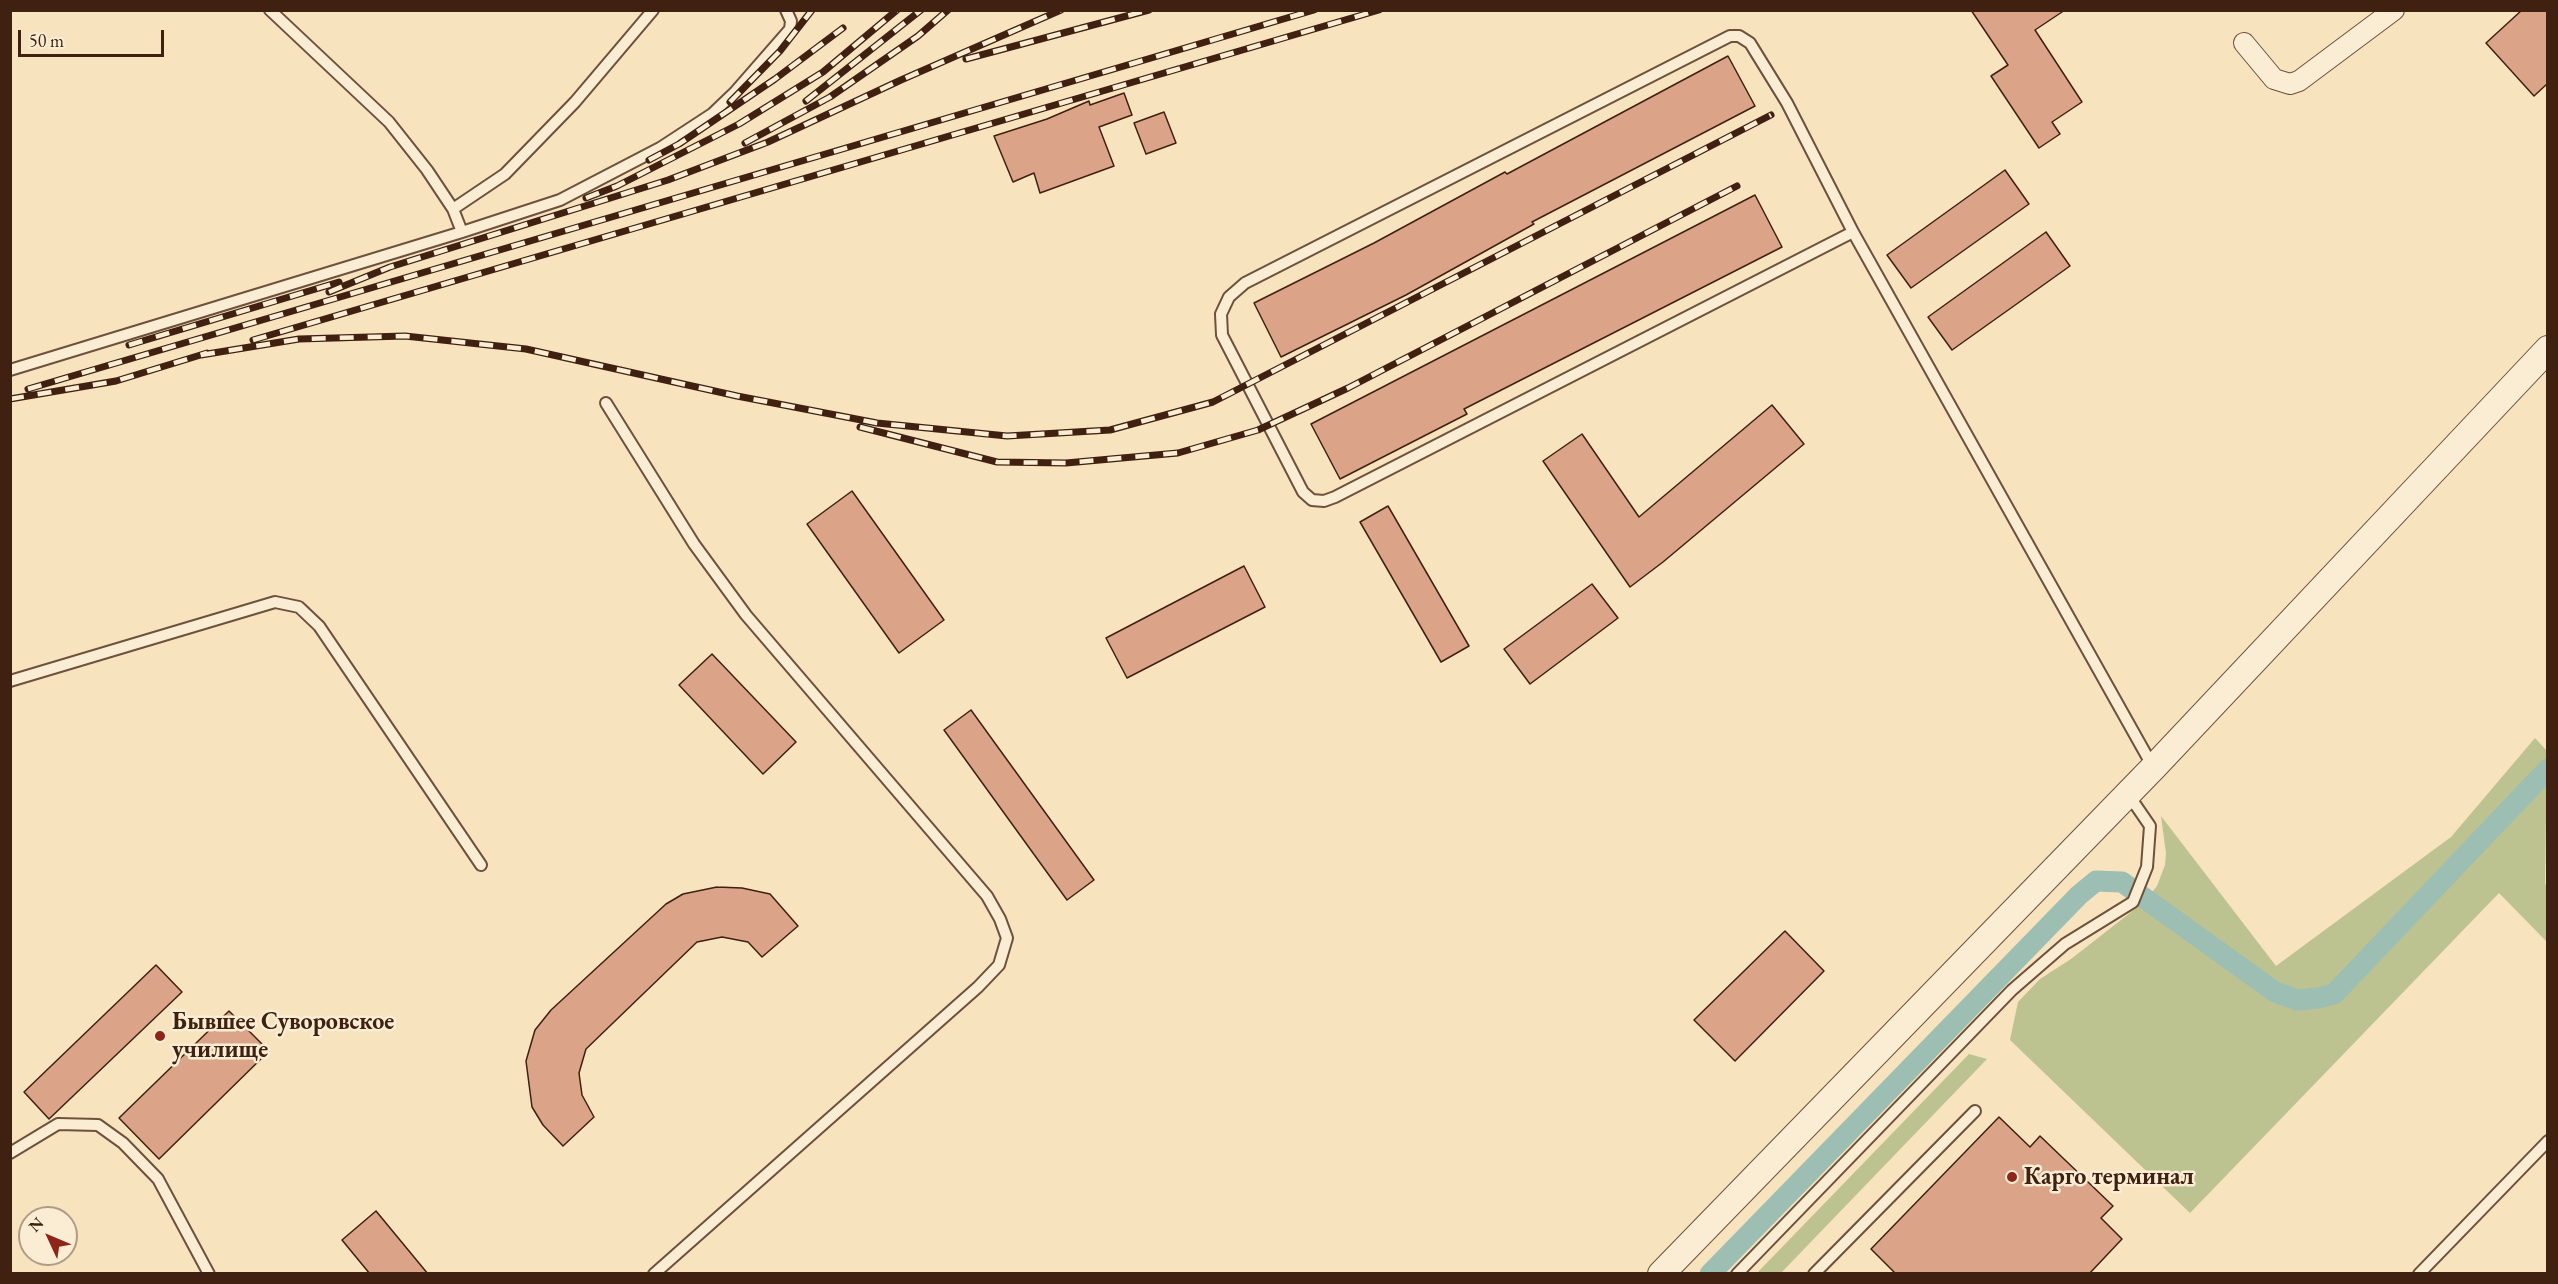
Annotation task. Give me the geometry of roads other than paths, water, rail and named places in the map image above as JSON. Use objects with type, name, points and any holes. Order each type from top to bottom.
[{"type":"street","points":[[2244,43],[2274,79],[2290,84],[2299,81],[2394,10]]},
{"type":"street","points":[[1661,1274],[2154,767],[2547,349]]},
{"type":"lane","points":[[270,10],[388,122],[427,170],[453,209],[462,232]]},
{"type":"lane","points":[[453,209],[505,174],[575,102],[653,10]]},
{"type":"lane","points":[[10,370],[560,200],[660,148],[712,114],[735,92],[790,30],[791,21],[786,10]]},
{"type":"lane","points":[[1853,232],[1335,498],[1324,501],[1312,500],[1303,492],[1222,335],[1221,314],[1229,297],[1245,283],[1730,36],[1739,36],[1750,43],[1787,103],[1853,232],[2154,767]]},
{"type":"lane","points":[[606,403],[694,544],[747,615],[987,896],[1000,919],[1007,938],[999,965],[978,987],[652,1273]]},
{"type":"lane","points":[[10,681],[275,602],[299,607],[320,626],[481,865]]},
{"type":"lane","points":[[1737,1274],[2012,990],[2065,944],[2133,902],[2147,867],[2150,826],[2128,794]]},
{"type":"lane","points":[[1814,1274],[1975,1111]]},
{"type":"lane","points":[[10,1153],[58,1124],[98,1125],[123,1143],[158,1179],[209,1274]]},
{"type":"lane","points":[[2419,1274],[2547,1141]]},
{"type":"waterway","points":[[1710,1274],[2079,895],[2096,881],[2122,882],[2275,992],[2298,1000],[2318,998],[2334,994],[2548,769]]},
{"type":"railway","points":[[730,102],[780,51],[812,10]]},
{"type":"railway","points":[[586,198],[617,186],[739,124],[823,72],[897,10]]},
{"type":"railway","points":[[806,101],[921,10]]},
{"type":"railway","points":[[745,143],[830,97],[918,36],[948,10]]},
{"type":"railway","points":[[329,292],[390,267],[668,180],[768,142],[901,80],[1061,10]]},
{"type":"railway","points":[[966,59],[1149,10]]},
{"type":"railway","points":[[28,389],[1314,10]]},
{"type":"railway","points":[[253,340],[1379,10]]},
{"type":"railway","points":[[649,160],[679,144],[775,79],[843,28]]},
{"type":"railway","points":[[201,355],[299,339],[405,336],[526,349],[737,396],[877,423],[1007,436],[1110,430],[1213,402],[1771,115]]},
{"type":"railway","points":[[860,427],[997,462],[1066,463],[1178,453],[1258,430],[1348,388],[1737,186]]},
{"type":"railway","points":[[129,345],[339,282]]},
{"type":"railway","points":[[10,399],[116,381],[207,353]]},
{"type":"place","name":"Бывшее Суворовское училище","points":[[160,1036]]},
{"type":"place","name":"Карго терминал","points":[[2012,1177]]}]
